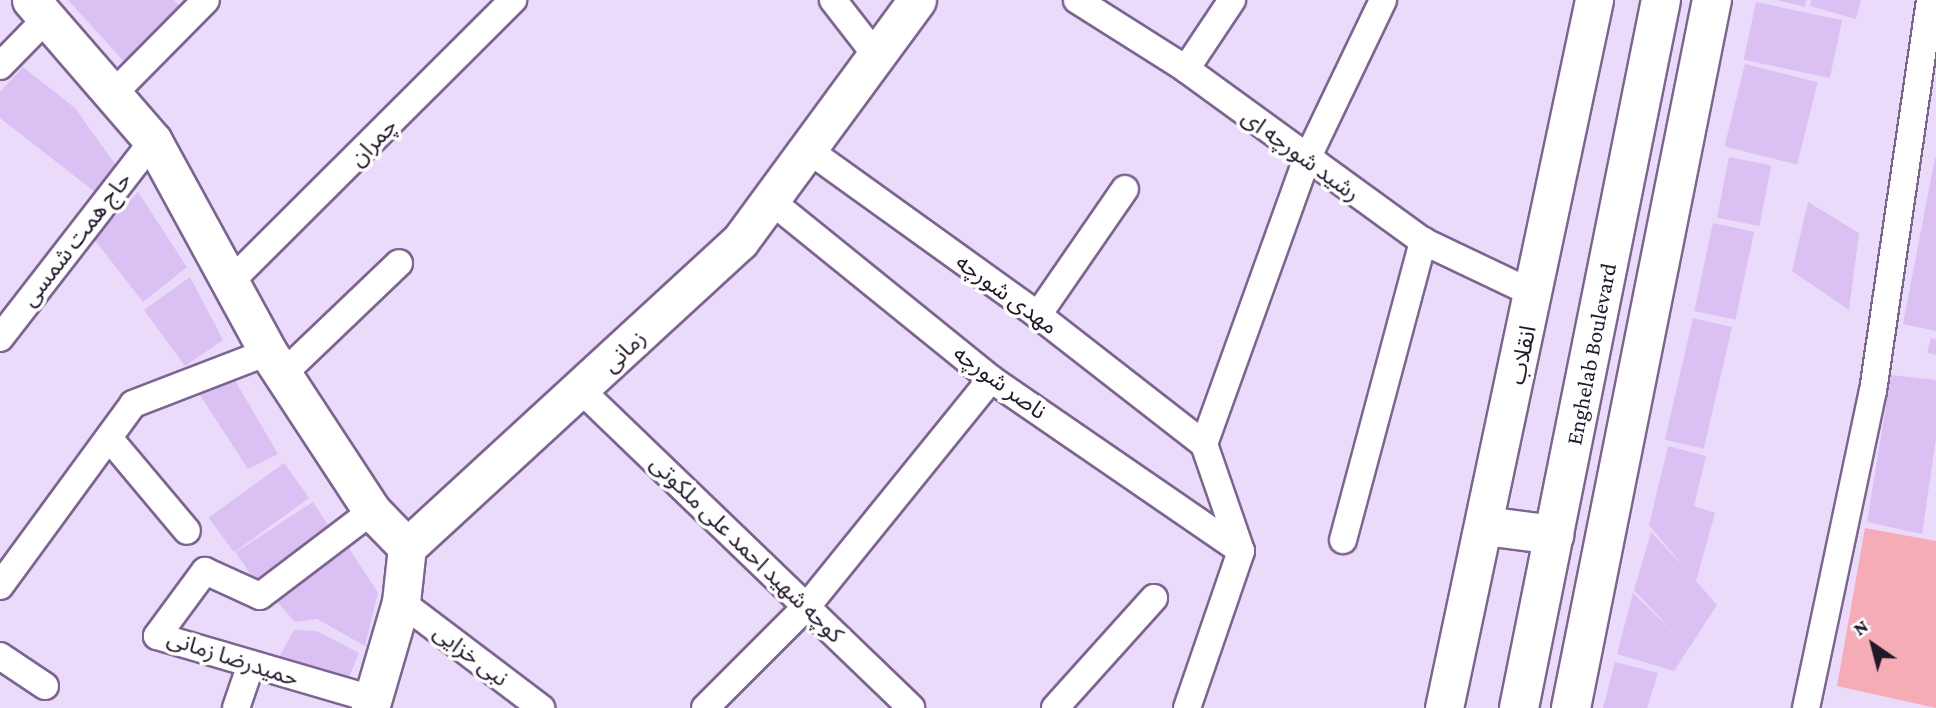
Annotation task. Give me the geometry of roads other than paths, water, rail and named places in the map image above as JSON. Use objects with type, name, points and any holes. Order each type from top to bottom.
[{"type":"main road","name":"Enghelab Boulevard","points":[[1519,708],[1661,0]]},
{"type":"main road","points":[[1571,708],[1712,0]]},
{"type":"main road","points":[[1485,526],[1555,535]]},
{"type":"street","points":[[115,92],[206,0]]},
{"type":"street","name":"چمران","points":[[230,282],[513,0]]},
{"type":"street","points":[[833,0],[875,54]]},
{"type":"street","name":"زمانی","points":[[407,547],[582,391],[740,241],[917,0]]},
{"type":"street","name":"رشید شورچه ای","points":[[1077,0],[1186,69],[1306,161],[1423,241],[1534,294]]},
{"type":"street","points":[[1186,69],[1232,0]]},
{"type":"street","points":[[1187,708],[1241,551],[1204,444],[1306,161],[1383,0]]},
{"type":"street","name":"انقلاب","points":[[1444,708],[1485,526],[1594,0]]},
{"type":"street","points":[[1807,708],[1874,391],[1930,0]]},
{"type":"street","points":[[0,66],[39,8],[115,92],[153,141],[276,363],[372,511],[407,547],[401,602],[371,704]]},
{"type":"street","name":"حاج همت شمسی","points":[[0,338],[153,141]]},
{"type":"street","name":"مهدی شورچه","points":[[807,149],[1038,315],[1204,444]]},
{"type":"street","points":[[1038,315],[1125,189]]},
{"type":"street","name":"ناصر شورچه","points":[[770,200],[992,379],[1241,551]]},
{"type":"street","points":[[1343,540],[1423,241]]},
{"type":"street","points":[[0,586],[133,404],[276,363],[399,263]]},
{"type":"street","points":[[705,708],[808,605],[992,379]]},
{"type":"street","name":"کوچه شهید احمد علی ملکوتی","points":[[582,391],[808,605],[911,708]]},
{"type":"street","points":[[108,438],[187,531]]},
{"type":"street","name":"حمیدرضا زمانی","points":[[371,704],[157,636],[205,571],[260,596],[372,511]]},
{"type":"street","points":[[1055,708],[1154,598]]},
{"type":"street","name":"نبی خزایی","points":[[401,602],[541,708]]},
{"type":"street","points":[[0,656],[45,686]]},
{"type":"street","points":[[236,708],[250,667]]}]
